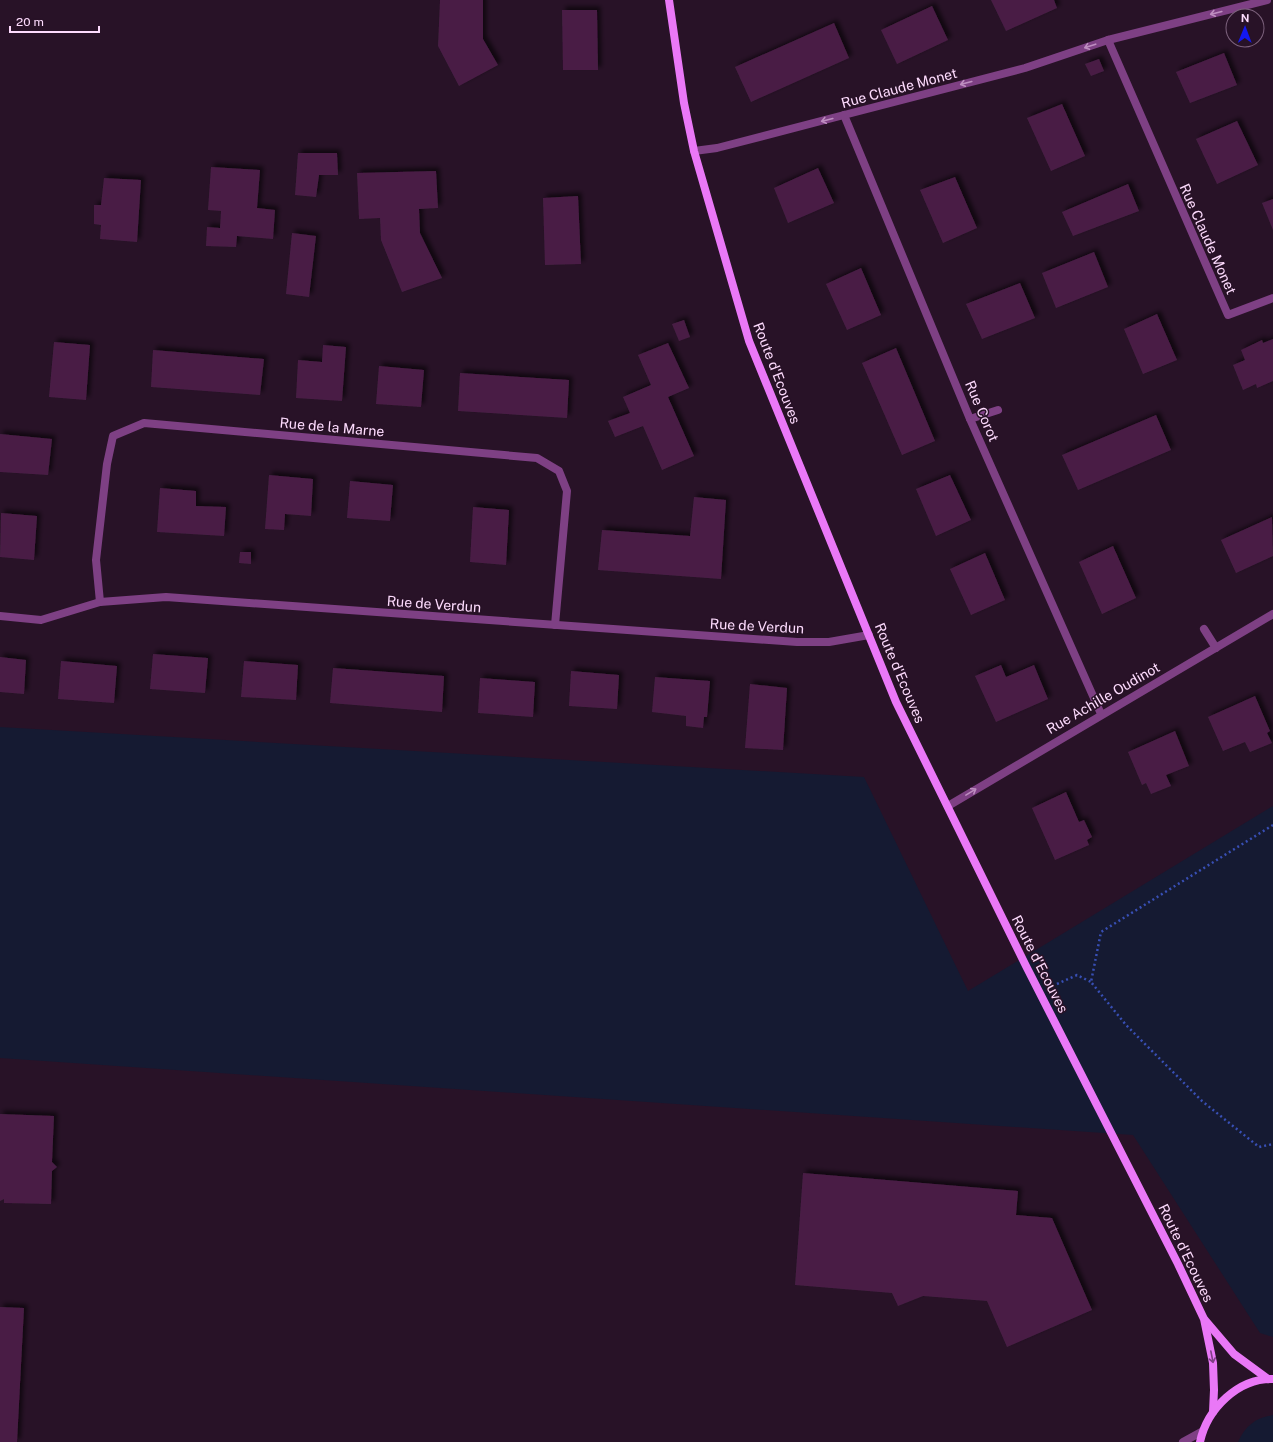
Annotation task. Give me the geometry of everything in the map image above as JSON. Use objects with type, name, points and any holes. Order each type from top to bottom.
[{"type":"main road","name":"Route d'Ecouves","points":[[669,0],[684,103],[694,151],[749,341],[896,702],[1040,994],[1178,1264],[1204,1319]]},
{"type":"main road","points":[[1204,1319],[1234,1354],[1270,1379]]},
{"type":"main road","points":[[1204,1319],[1213,1363],[1213,1412]]},
{"type":"main road","points":[[1200,1442],[1202,1431],[1213,1412],[1228,1396],[1246,1384],[1270,1379]]},
{"type":"street","name":"Rue Claude Monet","points":[[694,151],[717,148],[1024,68],[1108,40],[1267,0]]},
{"type":"street","name":"Rue Claude Monet","points":[[1108,40],[1228,315],[1273,298]]},
{"type":"street","name":"Rue Corot","points":[[844,115],[970,419],[1101,714]]},
{"type":"street","points":[[970,419],[998,410]]},
{"type":"street","name":"Rue de la Marne","points":[[100,602],[96,560],[107,464],[113,436],[144,423],[537,458],[559,471],[567,491],[555,625]]},
{"type":"street","name":"Rue de Verdun","points":[[0,616],[41,620],[100,602],[166,597],[797,642],[829,642],[869,635]]},
{"type":"street","name":"Rue Achille Oudinot","points":[[948,806],[1101,714],[1273,614]]},
{"type":"street","points":[[1204,629],[1216,648]]},
{"type":"street","points":[[1183,1442],[1202,1431]]},
{"type":"path","points":[[1091,982],[1102,932],[1273,825]]},
{"type":"path","points":[[1040,994],[1065,979],[1077,975],[1091,982],[1126,1025],[1202,1101],[1259,1146],[1273,1144]]},
{"type":"shaded area","points":[[0,727],[864,777],[968,991],[1273,806],[1273,1337],[1260,1333],[1133,1135],[0,1058]]},
{"type":"shaded area","points":[[1273,1415],[1273,1442],[1238,1442],[1244,1431],[1252,1423],[1261,1418]]},
{"type":"building","points":[[440,0],[483,0],[483,39],[498,65],[459,86],[438,46]]},
{"type":"building","points":[[991,0],[1054,0],[1057,8],[1006,31]]},
{"type":"building","points":[[932,6],[948,40],[897,64],[881,30]]},
{"type":"building","points":[[562,10],[597,10],[598,70],[563,70]]},
{"type":"building","points":[[834,23],[849,58],[751,102],[735,67]]},
{"type":"building","points":[[1224,53],[1237,85],[1190,103],[1176,72]]},
{"type":"building","points":[[1099,59],[1104,71],[1091,76],[1085,64]]},
{"type":"building","points":[[1062,104],[1085,156],[1051,171],[1027,118]]},
{"type":"building","points":[[1237,121],[1258,165],[1217,184],[1196,139]]},
{"type":"building","points":[[298,153],[337,153],[338,175],[319,175],[316,197],[295,195]]},
{"type":"building","points":[[211,167],[260,170],[257,208],[275,210],[273,239],[237,236],[236,247],[206,246],[207,227],[220,228],[221,211],[208,210]]},
{"type":"building","points":[[818,168],[834,203],[788,223],[774,188]]},
{"type":"building","points":[[436,171],[438,208],[419,209],[420,233],[442,278],[402,292],[381,240],[380,218],[359,219],[357,173]]},
{"type":"building","points":[[955,177],[977,228],[943,243],[920,190]]},
{"type":"building","points":[[104,178],[141,180],[137,242],[100,239],[101,225],[94,224],[94,205],[101,205]]},
{"type":"building","points":[[1128,184],[1139,211],[1073,236],[1062,212]]},
{"type":"building","points":[[578,196],[581,264],[545,265],[543,198]]},
{"type":"building","points":[[1273,199],[1273,230],[1262,203]]},
{"type":"building","points":[[292,233],[316,236],[309,297],[286,294]]},
{"type":"building","points":[[1094,252],[1108,287],[1056,308],[1042,273]]},
{"type":"building","points":[[861,268],[881,315],[847,330],[826,284]]},
{"type":"building","points":[[1020,283],[1035,318],[982,339],[966,304]]},
{"type":"building","points":[[1157,314],[1177,360],[1143,374],[1124,329]]},
{"type":"building","points":[[684,320],[690,337],[679,341],[672,324]]},
{"type":"building","points":[[1273,339],[1273,381],[1257,388],[1256,384],[1243,390],[1233,365],[1245,360],[1241,350],[1262,340],[1263,343]]},
{"type":"building","points":[[54,342],[90,345],[86,400],[49,397]]},
{"type":"building","points":[[668,343],[689,388],[668,397],[694,456],[662,470],[643,426],[615,437],[608,421],[630,413],[623,397],[651,385],[638,355]]},
{"type":"building","points":[[323,345],[346,347],[342,401],[296,398],[298,360],[322,362]]},
{"type":"building","points":[[896,348],[935,441],[902,455],[862,363]]},
{"type":"building","points":[[153,350],[264,359],[260,395],[151,387]]},
{"type":"building","points":[[379,366],[424,370],[421,407],[376,404]]},
{"type":"building","points":[[460,373],[569,380],[567,418],[458,411]]},
{"type":"building","points":[[1156,415],[1171,450],[1078,490],[1062,455]]},
{"type":"building","points":[[0,434],[52,439],[48,475],[0,472]]},
{"type":"building","points":[[269,475],[313,479],[311,516],[285,514],[284,530],[265,529]]},
{"type":"building","points":[[950,475],[971,520],[936,536],[916,489]]},
{"type":"building","points":[[350,481],[393,485],[390,521],[347,518]]},
{"type":"building","points":[[160,488],[196,491],[196,506],[226,507],[224,536],[157,532]]},
{"type":"building","points":[[694,497],[726,500],[721,579],[598,570],[602,530],[690,536]]},
{"type":"building","points":[[473,507],[509,510],[506,565],[470,562]]},
{"type":"building","points":[[1,513],[37,516],[34,560],[0,557]]},
{"type":"building","points":[[1272,517],[1273,556],[1236,573],[1221,540]]},
{"type":"building","points":[[1113,546],[1136,598],[1102,614],[1079,562]]},
{"type":"building","points":[[240,552],[251,552],[251,564],[239,563]]},
{"type":"building","points":[[985,553],[1005,600],[971,615],[950,569]]},
{"type":"building","points":[[153,654],[208,658],[205,693],[150,689]]},
{"type":"building","points":[[0,657],[26,660],[24,694],[0,692]]},
{"type":"building","points":[[61,661],[117,666],[114,703],[58,699]]},
{"type":"building","points":[[244,661],[298,665],[296,700],[241,697]]},
{"type":"building","points":[[1001,665],[1006,677],[1034,665],[1048,699],[996,722],[975,676]]},
{"type":"building","points":[[333,668],[444,676],[442,712],[330,703]]},
{"type":"building","points":[[571,671],[619,675],[617,709],[569,706]]},
{"type":"building","points":[[655,677],[710,681],[707,717],[704,717],[703,728],[686,726],[686,716],[652,712]]},
{"type":"building","points":[[480,678],[535,682],[533,717],[478,713]]},
{"type":"building","points":[[750,684],[787,688],[783,750],[745,748]]},
{"type":"building","points":[[1255,696],[1270,731],[1267,733],[1272,743],[1250,752],[1245,742],[1223,751],[1208,717]]},
{"type":"building","points":[[1175,731],[1189,766],[1166,775],[1171,786],[1151,794],[1146,783],[1142,785],[1128,752]]},
{"type":"building","points":[[1066,792],[1079,822],[1084,820],[1092,837],[1087,840],[1089,845],[1055,860],[1032,808]]},
{"type":"building","points":[[0,1114],[54,1116],[52,1162],[57,1167],[52,1171],[51,1204],[4,1203],[4,1199],[0,1201]]},
{"type":"building","points":[[803,1173],[1018,1191],[1016,1215],[1052,1218],[1092,1310],[1007,1347],[987,1301],[923,1296],[898,1306],[892,1293],[795,1285]]},
{"type":"building","points":[[0,1307],[24,1308],[17,1442],[0,1442]]}]
